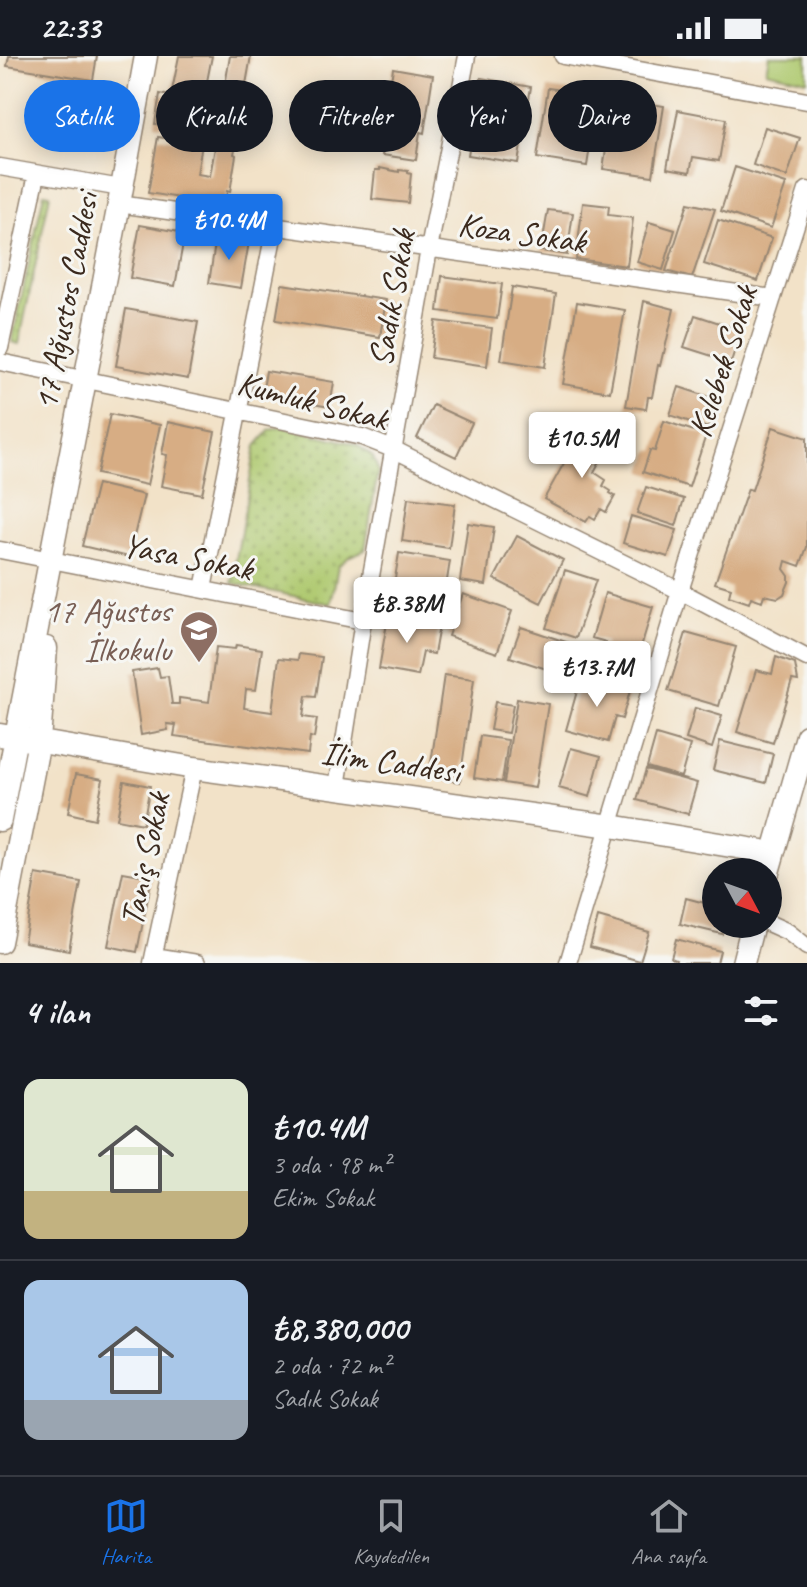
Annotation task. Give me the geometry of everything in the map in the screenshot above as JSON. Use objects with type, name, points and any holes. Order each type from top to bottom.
[{"type":"street","name":"17 Ağustos Caddesi","points":[[0,820],[8,736],[51,559],[146,56]]},
{"type":"street","name":"Sadık Sokak","points":[[337,787],[429,249],[467,56]]},
{"type":"street","points":[[563,56],[642,63],[807,101]]},
{"type":"street","name":"Koza Sokak","points":[[0,167],[120,196],[275,227],[773,298]]},
{"type":"street","points":[[0,348],[37,174]]},
{"type":"street","name":"Kelebek Sokak","points":[[568,963],[680,591],[807,190]]},
{"type":"street","points":[[203,589],[275,227]]},
{"type":"street","name":"Kumluk Sokak","points":[[0,362],[362,437],[395,450],[680,591],[807,658]]},
{"type":"street","name":"Yasa Sokak","points":[[0,550],[363,621]]},
{"type":"street","name":"17 Ağustos Caddesi","points":[[0,942],[39,741],[51,559]]},
{"type":"street","name":"İlim Caddesi","points":[[8,736],[194,768],[611,826],[752,858]]},
{"type":"street","points":[[771,858],[807,736]]},
{"type":"street","name":"Taniş Sokak","points":[[153,960],[194,768]]},
{"type":"street","points":[[782,929],[807,947]]},
{"type":"street","points":[[743,963],[749,938]]},
{"type":"street","points":[[153,960],[197,963]]},
{"type":"green space","points":[[769,56],[807,56],[807,80],[766,71]]},
{"type":"green space","points":[[44,193],[50,194],[19,344],[12,342]]},
{"type":"green space","points":[[282,427],[356,444],[373,457],[378,470],[365,550],[350,556],[338,566],[331,604],[232,583],[256,446],[270,430]]},
{"type":"building","points":[[9,56],[97,56],[93,80],[7,66]]},
{"type":"building","points":[[179,56],[212,56],[207,80],[174,80]]},
{"type":"building","points":[[230,56],[251,56],[247,80],[226,80]]},
{"type":"building","points":[[393,68],[433,75],[424,133],[421,132],[421,80],[391,80]]},
{"type":"building","points":[[548,88],[548,152],[589,152],[587,166],[537,158]]},
{"type":"building","points":[[657,105],[664,106],[657,151]]},
{"type":"building","points":[[678,110],[726,119],[719,161],[693,157],[690,172],[667,168]]},
{"type":"building","points":[[765,127],[800,138],[787,177],[753,165]]},
{"type":"building","points":[[156,148],[156,152],[201,152],[197,174],[210,176],[214,152],[234,152],[230,192],[227,191],[225,205],[148,193]]},
{"type":"building","points":[[383,152],[417,152],[416,160],[382,155]]},
{"type":"building","points":[[469,152],[520,152],[518,163],[468,155]]},
{"type":"building","points":[[606,152],[657,152],[653,176],[603,169]]},
{"type":"building","points":[[735,167],[786,184],[771,228],[721,211]]},
{"type":"building","points":[[380,168],[411,174],[408,203],[372,199],[375,170]]},
{"type":"building","points":[[583,203],[609,206],[608,215],[633,218],[627,266],[576,259]]},
{"type":"building","points":[[688,203],[715,209],[692,278],[666,271]]},
{"type":"building","points":[[548,210],[573,213],[567,255],[541,251]]},
{"type":"building","points":[[718,220],[772,238],[758,281],[704,264]]},
{"type":"building","points":[[649,222],[675,230],[663,270],[637,262]]},
{"type":"building","points":[[140,225],[185,233],[175,286],[130,278]]},
{"type":"building","points":[[216,237],[249,242],[241,288],[209,283]]},
{"type":"building","points":[[442,276],[502,284],[497,319],[438,311]]},
{"type":"building","points":[[282,284],[386,300],[380,337],[276,320]]},
{"type":"building","points":[[512,287],[556,294],[545,367],[501,360]]},
{"type":"building","points":[[644,301],[674,309],[652,397],[648,397],[646,409],[626,406]]},
{"type":"building","points":[[577,302],[625,310],[610,392],[563,384]]},
{"type":"building","points":[[126,309],[198,322],[188,379],[116,366]]},
{"type":"building","points":[[695,315],[741,330],[731,362],[684,347]]},
{"type":"building","points":[[436,321],[492,328],[487,366],[431,358]]},
{"type":"building","points":[[266,371],[334,382],[330,407],[262,395]]},
{"type":"building","points":[[679,387],[718,400],[708,428],[670,415]]},
{"type":"building","points":[[433,405],[472,423],[456,457],[417,438]]},
{"type":"building","points":[[110,414],[160,425],[147,485],[97,474]]},
{"type":"building","points":[[664,421],[706,435],[689,487],[643,472],[650,450],[655,451]]},
{"type":"building","points":[[168,422],[215,432],[202,494],[161,486],[167,455],[162,454]]},
{"type":"building","points":[[773,427],[807,438],[807,547],[800,566],[786,561],[784,569],[789,582],[784,594],[778,598],[764,595],[762,601],[751,597],[749,603],[729,596],[731,588],[715,583]]},
{"type":"building","points":[[583,429],[610,443],[594,472],[606,480],[603,486],[615,496],[606,512],[601,509],[595,519],[590,516],[586,522],[544,499]]},
{"type":"building","points":[[97,484],[144,495],[129,557],[82,546]]},
{"type":"building","points":[[646,487],[684,499],[676,526],[637,513]]},
{"type":"building","points":[[408,498],[455,504],[449,548],[402,541]]},
{"type":"building","points":[[631,516],[677,530],[668,557],[623,543]]},
{"type":"building","points":[[468,523],[494,527],[486,585],[460,581]]},
{"type":"building","points":[[517,536],[563,560],[541,603],[494,579]]},
{"type":"building","points":[[399,553],[450,561],[442,612],[391,604]]},
{"type":"building","points":[[565,570],[596,580],[576,638],[546,628]]},
{"type":"building","points":[[605,593],[653,607],[632,677],[594,665],[600,645],[605,646],[606,642],[592,638]]},
{"type":"building","points":[[463,594],[512,611],[497,653],[448,636]]},
{"type":"building","points":[[388,617],[439,626],[434,654],[423,652],[418,676],[379,669]]},
{"type":"building","points":[[521,627],[578,646],[568,676],[510,657]]},
{"type":"building","points":[[686,633],[736,647],[719,706],[668,691]]},
{"type":"building","points":[[236,645],[262,649],[256,690],[246,689],[244,708],[272,712],[279,658],[298,660],[299,654],[322,657],[316,697],[306,696],[303,717],[317,719],[308,754],[174,736],[176,725],[167,724],[168,730],[141,735],[132,672],[158,668],[160,677],[168,676],[172,704],[179,704],[179,698],[209,702],[216,647],[235,649]]},
{"type":"building","points":[[776,657],[795,664],[798,681],[792,680],[773,743],[737,732],[756,670],[772,674]]},
{"type":"building","points":[[444,675],[474,679],[460,782],[429,777]]},
{"type":"building","points":[[581,677],[630,691],[622,719],[615,717],[608,742],[566,730]]},
{"type":"building","points":[[517,699],[548,704],[535,788],[504,783]]},
{"type":"building","points":[[495,702],[513,705],[508,733],[490,730]]},
{"type":"building","points":[[695,708],[722,716],[712,748],[686,739]]},
{"type":"building","points":[[656,735],[690,745],[681,777],[647,767]]},
{"type":"building","points":[[480,736],[508,740],[502,782],[474,778]]},
{"type":"building","points":[[720,741],[773,754],[766,783],[713,770]]},
{"type":"building","points":[[571,748],[601,756],[590,797],[559,788]]},
{"type":"building","points":[[646,769],[697,783],[688,814],[637,800]]},
{"type":"building","points":[[76,774],[103,779],[95,819],[68,813]]},
{"type":"building","points":[[124,781],[150,786],[143,824],[117,819]]},
{"type":"building","points":[[123,872],[152,877],[137,952],[108,946]]},
{"type":"building","points":[[36,874],[81,882],[69,950],[24,942]]},
{"type":"building","points":[[686,898],[702,902],[702,929],[680,924]]},
{"type":"building","points":[[598,917],[649,932],[640,961],[590,947]]},
{"type":"building","points":[[676,939],[720,951],[717,963],[675,963],[676,960],[671,958]]},
{"type":"place","name":"17 Ağustos İlkokulu","points":[[199,664]]}]
